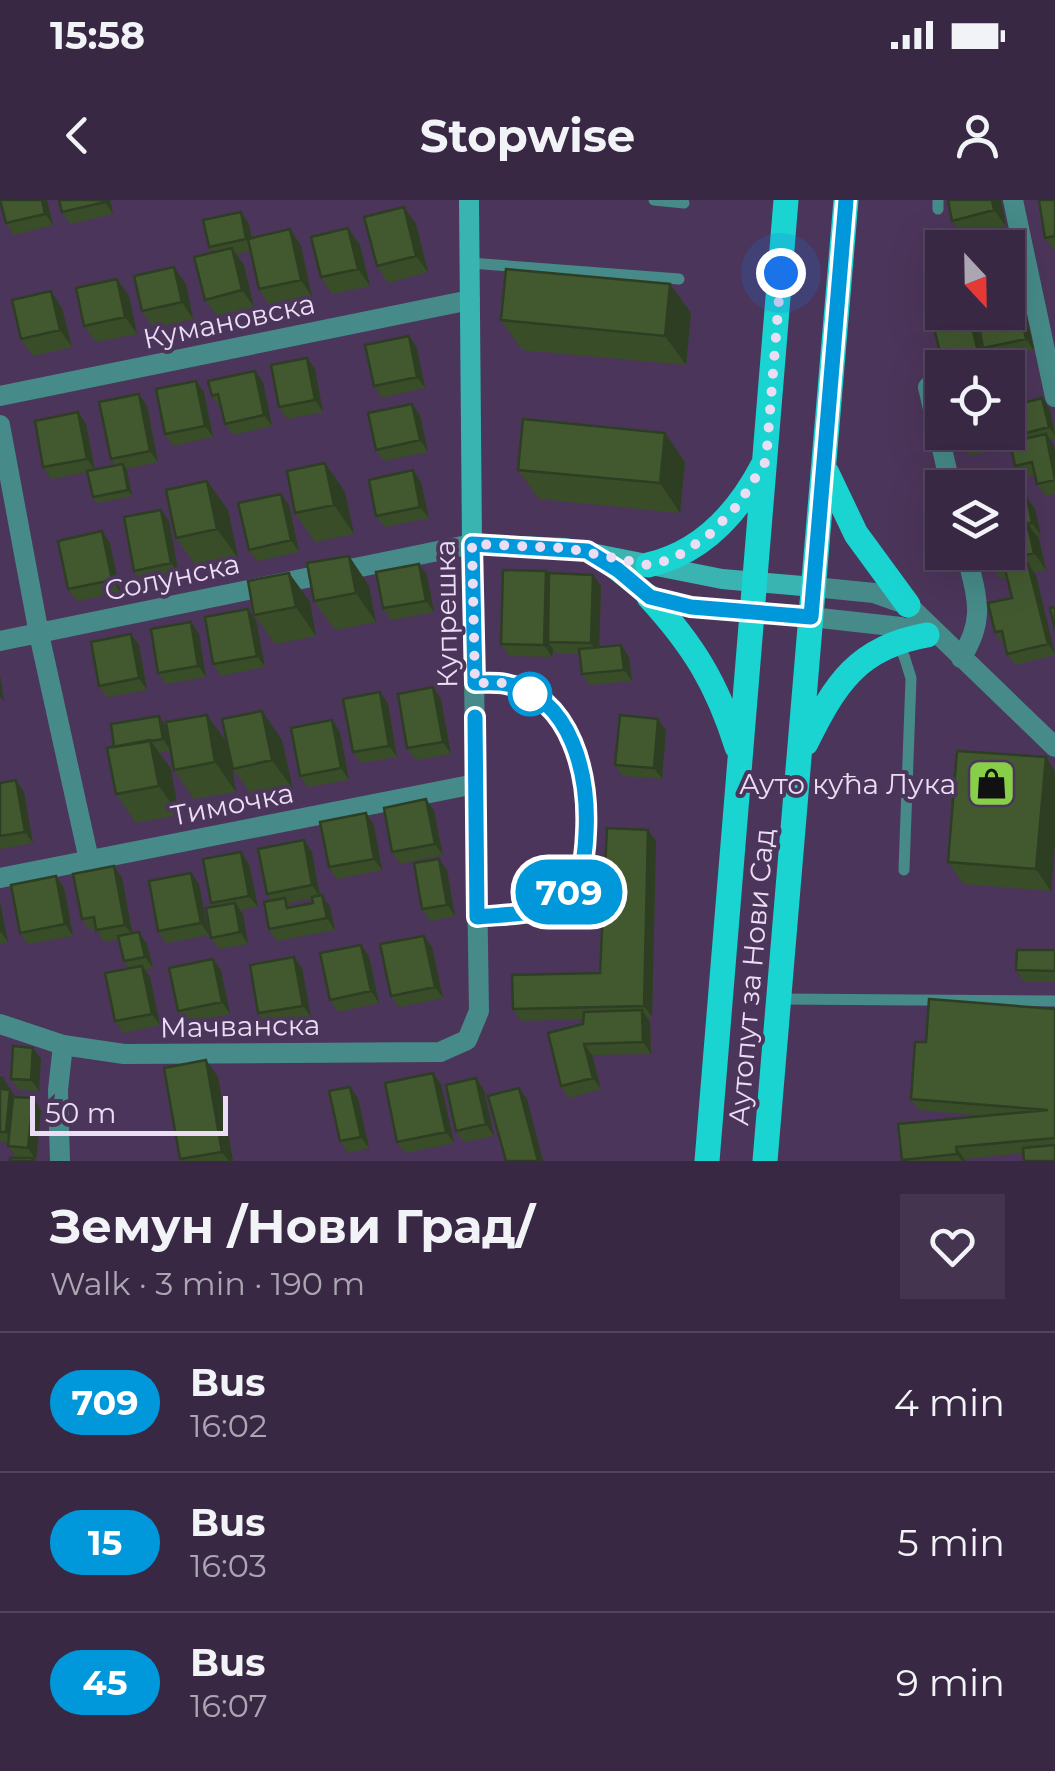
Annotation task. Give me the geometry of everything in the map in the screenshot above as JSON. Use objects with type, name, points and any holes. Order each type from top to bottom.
[{"type":"main road","name":"Купрешка","points":[[469,200],[472,544]]},
{"type":"main road","name":"Аутопут за Нови Сад","points":[[707,1161],[786,200]]},
{"type":"main road","name":"Аутопут за Нови Сад","points":[[765,1161],[846,200]]},
{"type":"main road","points":[[648,565],[673,559],[708,536],[738,505],[766,461]]},
{"type":"main road","points":[[825,468],[856,534],[908,605]]},
{"type":"main road","name":"Солунска","points":[[472,544],[566,548],[648,565],[814,587]]},
{"type":"main road","points":[[593,553],[650,597],[676,626],[716,687],[742,761]]},
{"type":"main road","points":[[650,597],[691,607],[811,617]]},
{"type":"main road","points":[[798,761],[840,682],[858,662],[896,643],[934,636]]},
{"type":"street","points":[[1013,200],[1055,397]]},
{"type":"street","name":"Кумановска","points":[[0,396],[470,300]]},
{"type":"street","points":[[0,425],[39,634],[89,860]]},
{"type":"street","name":"Солунска","points":[[0,641],[472,544]]},
{"type":"street","name":"Купрешка","points":[[472,544],[479,1011],[475,1027]]},
{"type":"street","points":[[961,658],[976,634],[979,615],[970,570]]},
{"type":"street","points":[[814,587],[874,593],[908,605],[934,636],[1055,747]]},
{"type":"street","points":[[811,617],[902,627],[934,636]]},
{"type":"street","name":"Тимочка","points":[[0,878],[476,784]]},
{"type":"street","name":"Мачванска","points":[[0,1024],[63,1045],[104,1053],[149,1055],[440,1052],[467,1040],[475,1027]]},
{"type":"street","points":[[60,1161],[58,1090],[63,1045]]},
{"type":"lane","points":[[654,200],[684,203]]},
{"type":"lane","points":[[470,263],[679,279]]},
{"type":"lane","points":[[896,643],[910,678],[904,870]]},
{"type":"lane","points":[[475,683],[516,687],[560,722],[580,759],[587,825],[582,870],[560,900],[539,910],[477,917]]},
{"type":"lane","points":[[780,999],[1055,1001]]},
{"type":"building","points":[[0,200],[42,200],[45,214],[6,223]]},
{"type":"building","points":[[59,200],[105,200],[105,202],[62,212]]},
{"type":"building","points":[[948,200],[992,200],[994,210],[952,221]]},
{"type":"building","points":[[1039,200],[1055,200],[1055,236],[1045,238]]},
{"type":"building","points":[[404,207],[416,256],[377,266],[364,217]]},
{"type":"building","points":[[241,212],[246,239],[209,247],[203,220]]},
{"type":"building","points":[[348,228],[358,269],[321,277],[311,237]]},
{"type":"building","points":[[290,229],[301,280],[259,289],[248,239]]},
{"type":"building","points":[[232,248],[242,290],[205,300],[194,257]]},
{"type":"building","points":[[174,267],[182,302],[142,311],[134,276]]},
{"type":"building","points":[[506,269],[670,284],[665,336],[501,320]]},
{"type":"building","points":[[117,279],[125,317],[84,326],[76,288]]},
{"type":"building","points":[[51,291],[60,330],[21,339],[12,300]]},
{"type":"building","points":[[934,330],[973,330],[978,350],[940,350]]},
{"type":"building","points":[[980,330],[1024,330],[1026,339],[983,348]]},
{"type":"building","points":[[409,336],[417,377],[374,386],[365,345]]},
{"type":"building","points":[[307,358],[315,400],[279,407],[271,365]]},
{"type":"building","points":[[255,371],[264,415],[225,424],[218,394],[212,396],[208,381]]},
{"type":"building","points":[[196,381],[205,426],[165,434],[156,389]]},
{"type":"building","points":[[139,394],[150,451],[111,459],[99,402]]},
{"type":"building","points":[[1042,398],[1049,427],[1025,433],[1025,402]]},
{"type":"building","points":[[412,404],[420,440],[376,450],[368,413]]},
{"type":"building","points":[[78,412],[87,459],[43,467],[35,421]]},
{"type":"building","points":[[523,419],[665,433],[660,483],[518,470]]},
{"type":"building","points":[[1046,434],[1055,480],[1037,484],[1032,462],[1015,466],[1012,450],[1025,450],[1025,439]]},
{"type":"building","points":[[325,463],[334,505],[295,513],[287,471]]},
{"type":"building","points":[[123,464],[128,490],[93,497],[87,471]]},
{"type":"building","points":[[413,470],[420,507],[376,516],[369,480]]},
{"type":"building","points":[[207,481],[217,529],[176,538],[166,490]]},
{"type":"building","points":[[281,494],[291,540],[249,550],[238,503]]},
{"type":"building","points":[[1025,498],[1032,523],[1025,524]]},
{"type":"building","points":[[161,510],[171,563],[134,571],[124,517]]},
{"type":"building","points":[[1025,523],[1034,553],[1025,555]]},
{"type":"building","points":[[102,531],[112,580],[68,589],[58,541]]},
{"type":"building","points":[[349,556],[356,593],[314,601],[307,563]]},
{"type":"building","points":[[419,564],[426,601],[383,608],[376,572]]},
{"type":"building","points":[[1028,564],[1048,644],[1007,654],[1002,631],[995,632],[988,603],[1012,598],[1005,570],[1025,570]]},
{"type":"building","points":[[503,570],[546,571],[544,645],[501,644]]},
{"type":"building","points":[[289,573],[296,607],[254,615],[248,581]]},
{"type":"building","points":[[549,573],[593,575],[591,643],[548,642]]},
{"type":"building","points":[[248,609],[257,656],[213,664],[205,617]]},
{"type":"building","points":[[191,622],[198,666],[158,673],[151,629]]},
{"type":"building","points":[[131,634],[139,678],[99,686],[91,642]]},
{"type":"building","points":[[621,645],[624,670],[582,674],[579,649]]},
{"type":"building","points":[[433,687],[443,742],[407,748],[398,694]]},
{"type":"building","points":[[380,692],[389,746],[353,752],[343,699]]},
{"type":"building","points":[[262,711],[272,760],[233,769],[222,719]]},
{"type":"building","points":[[207,715],[215,762],[174,770],[166,722]]},
{"type":"building","points":[[620,715],[658,719],[654,768],[615,765]]},
{"type":"building","points":[[159,716],[163,739],[114,747],[111,724]]},
{"type":"building","points":[[332,720],[341,768],[300,776],[291,728]]},
{"type":"building","points":[[150,740],[159,786],[116,794],[107,748]]},
{"type":"building","points":[[957,751],[1046,757],[1036,869],[948,862]]},
{"type":"building","points":[[16,780],[25,832],[0,836],[0,783]]},
{"type":"building","points":[[426,799],[435,844],[392,852],[384,808]]},
{"type":"building","points":[[366,813],[374,859],[329,867],[320,822]]},
{"type":"building","points":[[607,828],[648,830],[644,1006],[513,1009],[512,975],[600,973]]},
{"type":"building","points":[[304,840],[312,885],[267,894],[258,849]]},
{"type":"building","points":[[241,852],[249,896],[211,903],[203,859]]},
{"type":"building","points":[[439,859],[447,905],[422,909],[414,863]]},
{"type":"building","points":[[114,866],[125,925],[96,930],[94,917],[82,919],[73,874]]},
{"type":"building","points":[[191,873],[201,923],[158,931],[149,881]]},
{"type":"building","points":[[56,876],[65,924],[20,933],[11,885]]},
{"type":"building","points":[[322,895],[327,918],[269,929],[264,902],[285,898],[287,908],[313,903],[312,897]]},
{"type":"building","points":[[235,903],[240,932],[211,938],[206,908]]},
{"type":"building","points":[[139,932],[145,957],[124,961],[118,936]]},
{"type":"building","points":[[424,936],[435,987],[391,996],[380,944]]},
{"type":"building","points":[[361,945],[371,991],[330,1000],[320,953]]},
{"type":"building","points":[[1017,950],[1055,950],[1055,971],[1016,970]]},
{"type":"building","points":[[294,957],[303,1006],[258,1013],[250,965]]},
{"type":"building","points":[[213,959],[222,1002],[178,1011],[169,968]]},
{"type":"building","points":[[142,966],[152,1014],[115,1021],[105,973]]},
{"type":"building","points":[[929,999],[1055,1009],[1055,1138],[956,1147],[957,1154],[902,1160],[898,1124],[1048,1110],[911,1099],[915,1042],[926,1042]]},
{"type":"building","points":[[642,1010],[643,1042],[584,1044],[593,1078],[561,1086],[548,1033],[583,1024],[584,1012]]},
{"type":"building","points":[[13,1046],[33,1048],[31,1080],[11,1079]]},
{"type":"building","points":[[206,1060],[222,1152],[180,1159],[164,1068]]},
{"type":"building","points":[[433,1073],[446,1132],[397,1142],[385,1083]]},
{"type":"building","points":[[0,1078],[2,1089],[10,1090],[6,1132],[0,1132]]},
{"type":"building","points":[[476,1078],[486,1124],[456,1131],[446,1085]]},
{"type":"building","points":[[350,1087],[361,1137],[340,1141],[329,1091]]},
{"type":"building","points":[[519,1088],[538,1161],[506,1161],[488,1096]]},
{"type":"building","points":[[13,1097],[33,1098],[28,1148],[8,1146]]},
{"type":"building","points":[[1055,1145],[1055,1161],[1024,1161],[1023,1148]]},
{"type":"building","points":[[33,1158],[33,1161],[10,1161]]},
{"type":"bus line","name":"709","points":[[475,717],[477,917],[539,910],[571,890],[582,870],[587,825],[584,778],[572,739],[545,706],[504,683],[475,683],[472,544],[587,551],[650,597],[691,607],[811,617],[846,200]]},
{"type":"place","name":"Ауто кућа Лука","points":[[991,784]]},
{"type":"route","points":[[530,694],[504,683],[475,683],[472,544],[566,548],[648,565],[673,559],[708,536],[738,505],[766,461],[781,273]]}]
